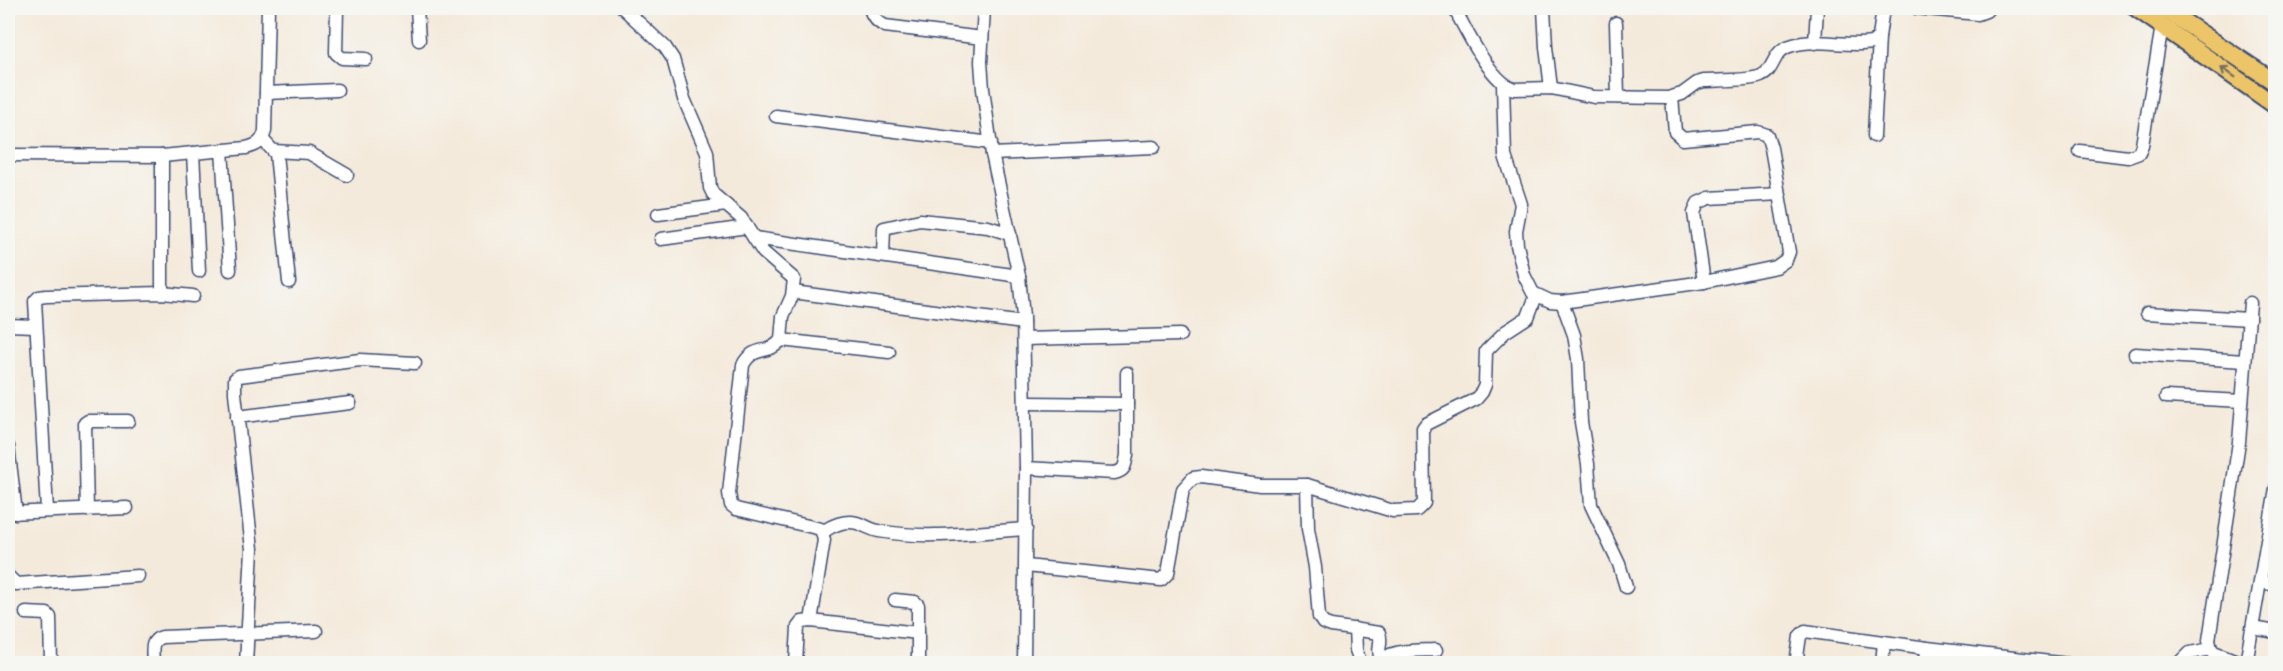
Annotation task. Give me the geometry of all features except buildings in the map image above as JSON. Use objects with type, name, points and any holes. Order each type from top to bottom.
[{"type":"highway","points":[[2136,8],[2276,106]]},
{"type":"highway","points":[[2163,8],[2276,83]]},
{"type":"street","points":[[8,155],[162,156],[246,148],[256,145],[263,140],[265,131],[268,8]]},
{"type":"street","points":[[336,8],[336,53],[342,58],[366,58]]},
{"type":"street","points":[[417,8],[419,40]]},
{"type":"street","points":[[623,8],[664,47],[673,59],[684,99],[707,152],[710,188],[713,195],[741,218],[763,252],[792,276],[794,282],[793,292],[783,316],[781,339],[771,348],[752,353],[743,365],[730,499],[731,505],[736,509],[818,527],[823,532],[824,540],[811,621]]},
{"type":"street","points":[[870,8],[872,16],[878,23],[885,26],[982,38]]},
{"type":"street","points":[[984,8],[983,89],[991,148],[1018,276],[1024,339],[1026,403],[1024,663]]},
{"type":"street","points":[[1454,8],[1472,39],[1503,83],[1514,89],[1551,88],[1584,96],[1672,97],[1687,92],[1697,83],[1761,76],[1769,69],[1778,52],[1784,48],[1815,43],[1866,44],[1879,37]]},
{"type":"street","points":[[1544,8],[1545,47],[1551,88]]},
{"type":"street","points":[[1815,43],[1817,8]]},
{"type":"street","points":[[1875,136],[1879,37],[1882,15],[1887,8]]},
{"type":"street","points":[[1916,8],[1978,14],[1989,8]]},
{"type":"street","points":[[1616,23],[1618,97]]},
{"type":"street","points":[[2080,151],[2128,158],[2139,153],[2162,26]]},
{"type":"street","points":[[1503,83],[1505,156],[1521,204],[1516,245],[1529,288],[1536,296],[1562,302],[1704,282],[1776,267],[1786,260],[1789,252],[1788,240],[1767,135],[1758,132],[1683,139],[1675,132],[1672,97]]},
{"type":"street","points":[[266,93],[337,90]]},
{"type":"street","points":[[776,116],[991,148],[1154,147]]},
{"type":"street","points":[[263,140],[274,151],[289,282]]},
{"type":"street","points":[[222,150],[230,270]]},
{"type":"street","points":[[274,151],[309,153],[347,175]]},
{"type":"street","points":[[193,153],[199,271]]},
{"type":"street","points":[[162,156],[162,293]]},
{"type":"street","points":[[1704,282],[1694,213],[1698,203],[1709,198],[1780,194]]},
{"type":"street","points":[[658,214],[726,205]]},
{"type":"street","points":[[883,256],[884,228],[920,220],[988,227],[1010,234]]},
{"type":"street","points":[[661,239],[751,233],[1018,276]]},
{"type":"street","points":[[793,292],[1023,323]]},
{"type":"street","points":[[47,510],[35,301],[39,297],[162,293],[192,296]]},
{"type":"street","points":[[1026,566],[1161,580],[1168,573],[1180,498],[1183,489],[1193,478],[1201,477],[1260,486],[1307,485],[1396,511],[1417,510],[1424,503],[1423,428],[1426,424],[1476,399],[1485,385],[1486,351],[1505,332],[1528,317],[1536,296]]},
{"type":"street","points":[[1562,302],[1574,335],[1578,359],[1581,422],[1588,464],[1591,505],[1619,564],[1626,587]]},
{"type":"street","points":[[2250,303],[2239,442],[2209,640],[2211,649],[2218,655],[2246,663],[2260,582],[2271,540],[2276,488]]},
{"type":"street","points":[[2147,313],[2249,320]]},
{"type":"street","points":[[8,325],[35,326]]},
{"type":"street","points":[[1024,339],[1180,335]]},
{"type":"street","points":[[781,339],[888,352]]},
{"type":"street","points":[[2135,354],[2245,362]]},
{"type":"street","points":[[246,663],[252,549],[234,383],[239,376],[360,360],[415,363]]},
{"type":"street","points":[[1026,468],[1120,472],[1125,468],[1127,373]]},
{"type":"street","points":[[2166,397],[2242,401]]},
{"type":"street","points":[[237,417],[350,403]]},
{"type":"street","points":[[1026,403],[1127,404]]},
{"type":"street","points":[[87,510],[85,423],[88,421],[128,421]]},
{"type":"street","points":[[8,446],[12,513],[127,508]]},
{"type":"street","points":[[1307,485],[1308,529],[1315,567],[1319,617],[1323,623],[1379,633],[1381,636],[1378,652],[1380,661],[1389,655],[1436,650]]},
{"type":"street","points":[[823,532],[836,524],[850,522],[879,531],[920,534],[972,534],[1026,529]]},
{"type":"street","points":[[8,576],[16,584],[29,584],[138,576]]},
{"type":"street","points":[[2260,582],[2276,585]]},
{"type":"street","points":[[896,600],[915,602],[918,605],[918,663]]},
{"type":"street","points":[[26,613],[47,614],[50,617],[51,663]]},
{"type":"street","points":[[796,663],[799,624],[811,621],[918,633]]},
{"type":"street","points":[[2253,628],[2276,632]]},
{"type":"street","points":[[1355,629],[1356,650],[1361,663]]},
{"type":"street","points":[[153,663],[153,643],[157,638],[316,631]]},
{"type":"street","points":[[1796,663],[1800,636],[1805,631],[1928,648],[1977,659],[2068,663]]},
{"type":"street","points":[[1882,663],[1884,642]]},
{"type":"street","points":[[1926,663],[1928,648]]},
{"type":"street","points":[[2179,663],[2190,653],[2211,649]]}]
